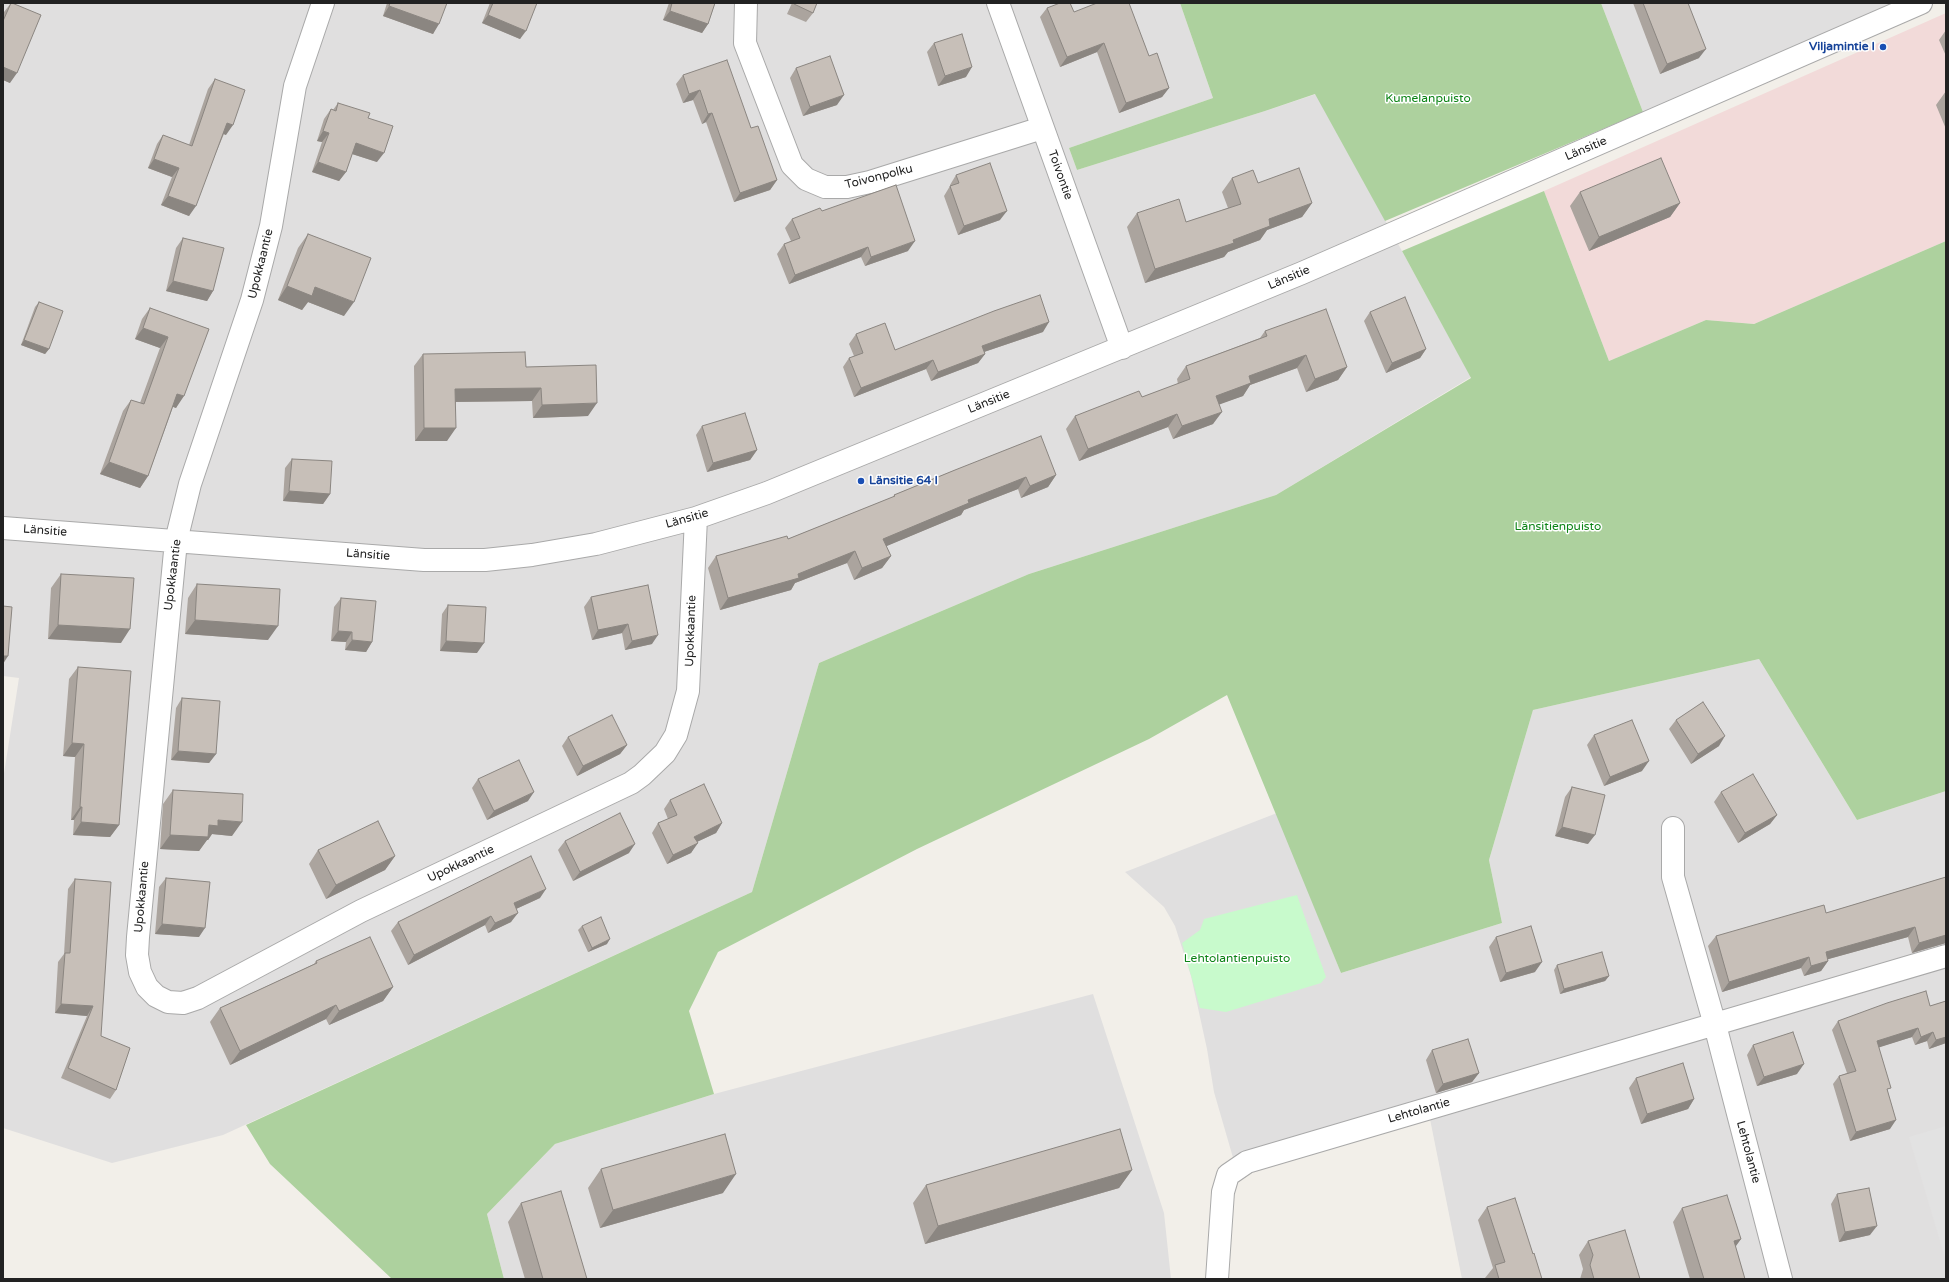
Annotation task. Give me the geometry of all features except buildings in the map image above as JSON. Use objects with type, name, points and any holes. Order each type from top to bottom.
[{"type":"street","name":"Upokkaantie","points":[[323,3],[295,86],[271,226],[252,300],[190,484],[176,540],[137,955],[140,972],[147,987],[156,996],[168,1002],[183,1003],[198,998],[361,911],[630,784],[642,775],[665,753],[676,735],[688,692],[696,518]]},
{"type":"street","name":"Toivonpolku","points":[[746,3],[745,43],[792,165],[806,179],[825,187],[847,187],[870,182],[1042,128]]},
{"type":"street","name":"Toivontie","points":[[998,3],[1122,348]]},
{"type":"street","name":"Länsitie","points":[[3,528],[424,560],[485,560],[532,555],[596,544],[696,518],[767,493],[1309,270],[1922,3]]},
{"type":"street","name":"Lehtolantie","points":[[1673,828],[1673,877],[1715,1025],[1781,1279]]},
{"type":"street","name":"Lehtolantie","points":[[1217,1279],[1223,1192],[1228,1175],[1236,1168],[1247,1162],[1946,956]]},
{"type":"shaded area","points":[[3,3],[1180,3],[1213,98],[1069,148],[1077,170],[1316,94],[1471,377],[1276,495],[1029,574],[819,663],[752,892],[223,1135],[112,1163],[3,1128],[3,780],[19,678],[3,676]]},
{"type":"shaded area","points":[[1601,3],[1895,3],[1643,112]]},
{"type":"shaded area","points":[[1946,13],[1946,241],[1754,324],[1706,320],[1609,361],[1544,191]]},
{"type":"shaded area","points":[[1759,659],[1857,820],[1946,791],[1946,1279],[1462,1279],[1428,1109],[1236,1168],[1214,1092],[1207,1049],[1191,976],[1175,926],[1164,907],[1125,872],[1277,813],[1341,973],[1502,923],[1489,860],[1533,710]]},
{"type":"shaded area","points":[[1093,994],[1164,1213],[1171,1279],[504,1279],[487,1214],[555,1144],[714,1094]]},
{"type":"shaded area","points":[[1946,1126],[1946,1261],[1909,1137]]},
{"type":"green space","name":"Kumelanpuisto","points":[[1180,3],[1601,3],[1643,112],[1385,221],[1315,94],[1077,170],[1069,148],[1213,98]]},
{"type":"green space","name":"Länsitienpuisto","points":[[1544,191],[1609,361],[1706,320],[1754,324],[1946,241],[1946,791],[1857,820],[1759,659],[1533,710],[1489,860],[1502,923],[1341,973],[1227,695],[1149,739],[917,849],[718,952],[689,1011],[714,1094],[555,1144],[487,1214],[504,1279],[392,1279],[270,1164],[246,1125],[752,892],[819,663],[1029,574],[1276,495],[1471,378],[1402,251]]},
{"type":"green space","name":"Lehtolantienpuisto","points":[[1297,895],[1326,977],[1321,983],[1226,1012],[1200,1008],[1182,943],[1200,930],[1204,919]]},
{"type":"place","name":"Viljamintie I","points":[[1883,47]]},
{"type":"place","name":"Länsitie 64 I","points":[[861,481]]}]
